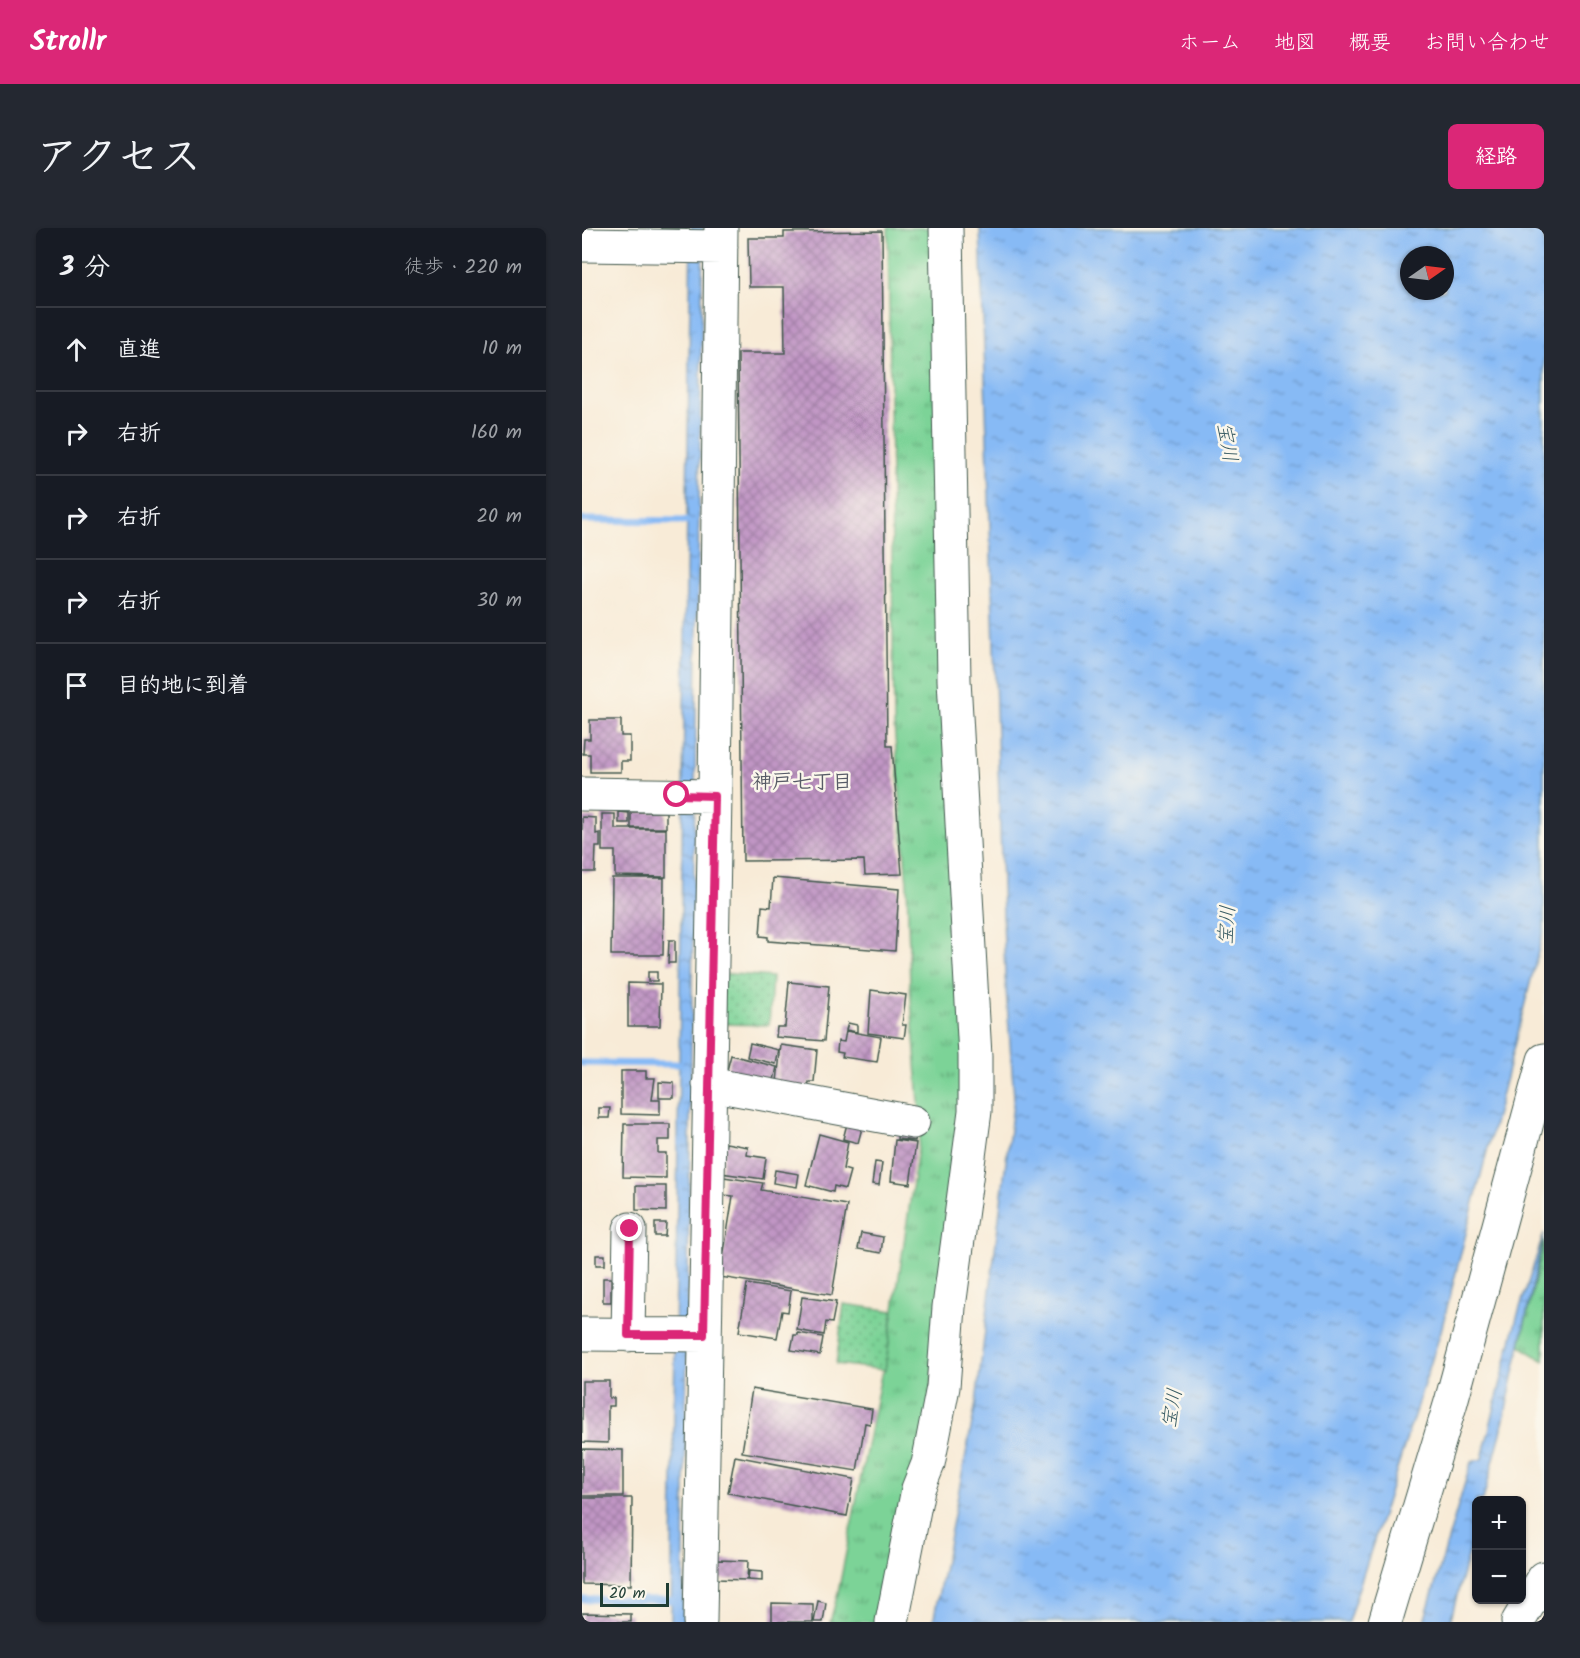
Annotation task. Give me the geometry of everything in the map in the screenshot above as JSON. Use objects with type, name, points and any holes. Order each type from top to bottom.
[{"type":"street","points":[[892,1622],[918,1489],[928,1464],[943,1387],[949,1307],[975,1111],[975,1056],[954,680],[946,228]]},
{"type":"street","points":[[582,245],[709,242],[697,796],[709,1084],[688,1335],[700,1622]]},
{"type":"street","points":[[582,794],[697,796]]},
{"type":"street","points":[[1385,1622],[1451,1402],[1544,1060]]},
{"type":"street","points":[[709,1084],[913,1122]]},
{"type":"street","points":[[628,1335],[630,1229]]},
{"type":"street","points":[[582,1334],[688,1335]]},
{"type":"street","points":[[1518,1622],[1544,1578]]},
{"type":"green space","points":[[888,228],[938,228],[967,1051],[923,1463],[886,1622],[830,1622],[838,1593],[881,1375],[885,1370],[921,1128],[910,987],[907,883],[894,725]]},
{"type":"green space","points":[[721,973],[772,977],[769,1025],[719,1024]]},
{"type":"green space","points":[[1544,1241],[1544,1361],[1520,1346]]},
{"type":"green space","points":[[844,1304],[893,1311],[885,1370],[836,1364]]},
{"type":"water","points":[[691,228],[703,228],[683,1622],[671,1622]]},
{"type":"water","name":"宝川","points":[[980,228],[1544,228],[1544,929],[1441,1331],[1348,1622],[933,1622],[976,1403],[1014,1097],[1005,976]]},
{"type":"water","points":[[1544,1233],[1501,1433],[1484,1496],[1472,1496],[1472,1539],[1450,1622],[1424,1622],[1471,1462],[1482,1459],[1517,1317]]},
{"type":"building","points":[[661,228],[687,228],[687,231],[661,230]]},
{"type":"building","points":[[882,231],[887,746],[892,746],[902,874],[865,875],[864,860],[743,861],[738,353],[785,353],[784,287],[749,287],[748,238],[784,238],[784,232]]},
{"type":"building","points":[[590,720],[621,720],[621,736],[630,736],[630,761],[621,761],[621,772],[590,772],[590,754],[583,754],[584,739],[590,739]]},
{"type":"building","points":[[619,812],[629,813],[629,823],[619,823]]},
{"type":"building","points":[[631,812],[666,812],[666,828],[631,828]]},
{"type":"building","points":[[602,814],[615,814],[615,829],[666,829],[666,877],[615,876],[615,851],[602,851]]},
{"type":"building","points":[[582,817],[596,818],[596,834],[600,833],[600,847],[596,847],[595,872],[582,872]]},
{"type":"building","points":[[612,878],[664,878],[663,955],[611,955]]},
{"type":"building","points":[[773,878],[899,889],[895,951],[768,941],[768,937],[760,936],[762,906],[771,907]]},
{"type":"building","points":[[669,940],[675,940],[675,963],[668,963]]},
{"type":"building","points":[[648,972],[657,972],[657,981],[648,981]]},
{"type":"building","points":[[789,982],[829,986],[824,1041],[776,1037],[777,1027],[785,1027]]},
{"type":"building","points":[[628,983],[661,984],[660,1026],[628,1026]]},
{"type":"building","points":[[871,990],[906,995],[902,1025],[906,1025],[904,1038],[868,1033]]},
{"type":"building","points":[[848,1023],[857,1025],[857,1032],[846,1030]]},
{"type":"building","points":[[846,1031],[881,1037],[877,1062],[842,1057],[843,1053],[837,1052],[838,1041],[844,1042]]},
{"type":"building","points":[[750,1043],[779,1050],[776,1064],[747,1057]]},
{"type":"building","points":[[781,1045],[817,1050],[814,1082],[809,1082],[807,1094],[776,1091]]},
{"type":"building","points":[[731,1055],[777,1067],[773,1085],[725,1078]]},
{"type":"building","points":[[621,1071],[646,1071],[646,1078],[655,1078],[652,1100],[660,1100],[660,1115],[621,1114]]},
{"type":"building","points":[[659,1082],[674,1083],[674,1098],[659,1098]]},
{"type":"building","points":[[599,1108],[610,1108],[609,1118],[599,1118]]},
{"type":"building","points":[[848,1120],[863,1124],[858,1143],[843,1139]]},
{"type":"building","points":[[624,1124],[670,1124],[670,1140],[658,1140],[658,1153],[666,1153],[666,1178],[623,1177]]},
{"type":"building","points":[[898,1128],[917,1131],[915,1141],[897,1139]]},
{"type":"building","points":[[819,1134],[848,1142],[843,1169],[850,1171],[845,1189],[834,1186],[833,1192],[806,1185]]},
{"type":"building","points":[[895,1140],[916,1143],[910,1184],[891,1181]]},
{"type":"building","points":[[726,1143],[748,1147],[747,1155],[766,1158],[763,1179],[721,1173]]},
{"type":"building","points":[[875,1162],[882,1163],[879,1185],[872,1184]]},
{"type":"building","points":[[775,1170],[799,1174],[797,1187],[773,1183]]},
{"type":"building","points":[[724,1177],[763,1183],[761,1190],[847,1205],[832,1295],[720,1277],[733,1196],[722,1195]]},
{"type":"building","points":[[636,1186],[666,1186],[666,1211],[636,1210]]},
{"type":"building","points":[[655,1223],[666,1223],[665,1236],[655,1236]]},
{"type":"building","points":[[861,1233],[883,1237],[881,1253],[858,1249]]},
{"type":"building","points":[[596,1255],[605,1255],[605,1265],[596,1265]]},
{"type":"building","points":[[603,1278],[611,1278],[611,1302],[603,1302]]},
{"type":"building","points":[[747,1284],[791,1291],[788,1312],[782,1311],[777,1338],[739,1332]]},
{"type":"building","points":[[802,1297],[836,1302],[832,1323],[826,1322],[824,1335],[797,1330]]},
{"type":"building","points":[[798,1333],[823,1337],[820,1355],[791,1350],[794,1335]]},
{"type":"building","points":[[582,1381],[609,1381],[609,1398],[614,1398],[614,1406],[608,1406],[608,1443],[582,1442]]},
{"type":"building","points":[[752,1389],[872,1409],[870,1424],[865,1423],[857,1471],[742,1452]]},
{"type":"building","points":[[582,1449],[623,1450],[623,1496],[582,1496]]},
{"type":"building","points":[[735,1456],[854,1479],[847,1516],[728,1493]]},
{"type":"building","points":[[582,1498],[632,1498],[631,1585],[582,1584]]},
{"type":"building","points":[[717,1560],[748,1561],[747,1580],[716,1579]]},
{"type":"building","points":[[749,1571],[762,1572],[762,1581],[748,1580]]},
{"type":"building","points":[[818,1601],[826,1603],[823,1622],[814,1622]]},
{"type":"building","points":[[772,1603],[813,1604],[813,1622],[772,1622]]},
{"type":"building","points":[[582,1613],[631,1614],[631,1622],[582,1622]]},
{"type":"waterway","points":[[582,520],[686,521]]},
{"type":"waterway","points":[[582,1063],[679,1064]]},
{"type":"waterway","points":[[582,1599],[672,1600]]},
{"type":"district","name":"神戸七丁目","points":[[802,781]]},
{"type":"route","points":[[630,1229],[628,1335],[704,1335],[715,796],[677,795]]}]
